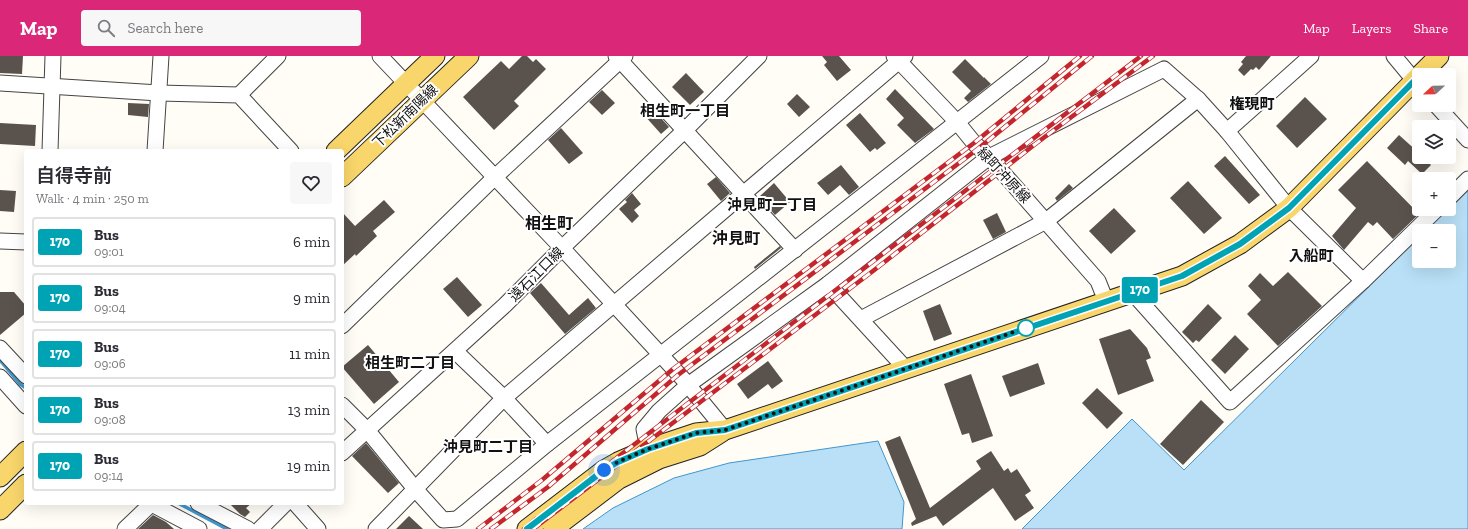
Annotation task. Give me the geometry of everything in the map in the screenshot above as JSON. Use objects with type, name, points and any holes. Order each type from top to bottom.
[{"type":"main road","name":"下松新南陽線","points":[[338,149],[405,83],[435,56]]},
{"type":"main road","name":"下松新南陽線","points":[[344,175],[469,56]]},
{"type":"main road","points":[[1428,68],[1439,56]]},
{"type":"main road","points":[[527,529],[604,470],[648,449],[696,433],[725,430],[1182,276],[1240,244],[1289,208],[1412,85]]},
{"type":"main road","points":[[554,529],[619,479],[659,459],[700,446],[725,430]]},
{"type":"main road","points":[[0,477],[24,452]]},
{"type":"main road","points":[[0,510],[24,486]]},
{"type":"street","points":[[50,149],[53,56]]},
{"type":"street","points":[[155,149],[161,56]]},
{"type":"street","points":[[239,95],[278,56]]},
{"type":"street","points":[[380,56],[562,248],[688,385],[725,430]]},
{"type":"street","name":"遠石江口線","points":[[344,451],[505,305],[759,56]]},
{"type":"street","points":[[344,407],[367,430],[416,490],[443,520],[457,518],[547,444],[1042,56]]},
{"type":"street","points":[[1227,131],[1311,56]]},
{"type":"street","points":[[1394,56],[1412,73]]},
{"type":"street","points":[[344,324],[620,58],[684,131],[795,250]]},
{"type":"street","points":[[376,529],[416,490],[504,398],[744,194],[899,58]]},
{"type":"street","name":"緑町沖原線","points":[[899,58],[974,143],[989,157],[1046,220],[1098,280],[1106,301]]},
{"type":"street","points":[[648,449],[644,429],[659,411],[688,385],[828,284],[989,157],[1164,69],[1198,98],[1227,131],[1289,208],[1363,281]]},
{"type":"street","points":[[0,83],[52,85],[159,93],[239,95],[289,149]]},
{"type":"street","points":[[861,319],[1046,220],[1198,98]]},
{"type":"street","points":[[1442,112],[1468,140]]},
{"type":"street","points":[[1456,191],[1468,179]]},
{"type":"street","points":[[1132,292],[1230,402],[1363,281],[1430,216]]},
{"type":"street","points":[[0,241],[24,242]]},
{"type":"street","points":[[828,284],[906,369]]},
{"type":"street","points":[[0,348],[24,374]]},
{"type":"street","points":[[455,351],[504,398],[547,444]]},
{"type":"street","points":[[0,377],[24,404]]},
{"type":"street","points":[[125,529],[148,505]]},
{"type":"street","points":[[154,505],[199,529]]},
{"type":"street","points":[[202,505],[248,529]]},
{"type":"street","points":[[260,529],[284,505]]},
{"type":"street","points":[[297,505],[318,529]]},
{"type":"water","points":[[1468,189],[1468,529],[1022,529],[1132,419],[1184,470],[1412,244],[1412,268],[1456,268],[1456,224],[1432,224],[1440,216],[1456,216],[1456,201]]},
{"type":"water","points":[[878,441],[904,502],[902,529],[583,529],[613,508],[674,478],[729,463]]},
{"type":"building","points":[[0,56],[23,56],[22,74],[0,73]]},
{"type":"building","points":[[522,56],[527,56],[533,62],[536,59],[546,69],[514,101],[519,106],[494,130],[463,97],[501,61],[509,69]]},
{"type":"building","points":[[822,56],[839,56],[851,70],[837,81],[824,65],[827,62]]},
{"type":"building","points":[[1246,56],[1271,56],[1259,70],[1256,67],[1253,70],[1251,69],[1244,76],[1238,70],[1243,64],[1241,62]]},
{"type":"building","points":[[965,59],[991,84],[968,102],[964,98],[971,91],[952,72]]},
{"type":"building","points":[[686,73],[704,92],[690,105],[672,87]]},
{"type":"building","points":[[895,89],[934,129],[915,143],[897,125],[904,118],[886,99]]},
{"type":"building","points":[[602,90],[615,103],[602,115],[589,102]]},
{"type":"building","points":[[797,94],[810,107],[799,117],[787,104]]},
{"type":"building","points":[[1305,97],[1327,119],[1297,148],[1276,126]]},
{"type":"building","points":[[128,103],[149,104],[148,117],[128,115]]},
{"type":"building","points":[[652,108],[669,127],[661,134],[644,115]]},
{"type":"building","points":[[860,113],[886,143],[877,150],[875,148],[870,152],[846,125]]},
{"type":"building","points":[[0,123],[36,125],[35,146],[0,144]]},
{"type":"building","points":[[561,128],[583,153],[569,164],[548,140]]},
{"type":"building","points":[[1399,135],[1412,147],[1412,164],[1431,165],[1424,172],[1420,172],[1408,161],[1405,165],[1387,148]]},
{"type":"building","points":[[1225,156],[1260,195],[1249,204],[1214,166]]},
{"type":"building","points":[[1367,161],[1412,207],[1412,216],[1417,216],[1393,239],[1377,222],[1373,226],[1368,222],[1344,250],[1332,236],[1356,208],[1338,190]]},
{"type":"building","points":[[841,165],[859,187],[849,195],[840,185],[828,195],[817,183]]},
{"type":"building","points":[[716,177],[730,193],[721,201],[707,184]]},
{"type":"building","points":[[1188,181],[1222,218],[1204,234],[1170,198]]},
{"type":"building","points":[[774,183],[790,202],[775,215],[759,197]]},
{"type":"building","points":[[1069,184],[1073,188],[1057,201],[1055,198]]},
{"type":"building","points":[[0,190],[16,191],[14,212],[0,211]]},
{"type":"building","points":[[632,193],[641,204],[634,210],[639,216],[632,223],[619,209],[627,202],[625,200]]},
{"type":"building","points":[[384,200],[395,212],[373,231],[377,236],[356,256],[355,254],[344,264],[344,214],[355,226]]},
{"type":"building","points":[[1114,208],[1136,231],[1111,254],[1089,231]]},
{"type":"building","points":[[997,213],[1006,232],[993,239],[983,220]]},
{"type":"building","points":[[780,246],[781,248],[755,269],[754,267]]},
{"type":"building","points":[[1288,272],[1322,306],[1278,346],[1247,314],[1261,300],[1248,286],[1260,273],[1273,286]]},
{"type":"building","points":[[457,277],[482,305],[468,317],[443,289]]},
{"type":"building","points":[[541,283],[569,315],[588,298],[596,308],[565,334],[530,293]]},
{"type":"building","points":[[0,292],[14,292],[24,304],[24,315],[0,335]]},
{"type":"building","points":[[940,304],[952,334],[934,341],[923,311]]},
{"type":"building","points":[[1208,304],[1222,318],[1199,342],[1196,340],[1193,343],[1182,332]]},
{"type":"building","points":[[1130,329],[1147,348],[1151,358],[1146,360],[1154,381],[1118,395],[1099,339]]},
{"type":"building","points":[[1235,335],[1249,349],[1225,374],[1211,360]]},
{"type":"building","points":[[368,345],[399,382],[374,404],[344,369],[344,365]]},
{"type":"building","points":[[768,361],[783,381],[772,389],[768,384],[748,399],[737,384]]},
{"type":"building","points":[[1038,363],[1045,384],[1010,397],[1002,376]]},
{"type":"building","points":[[971,374],[993,436],[972,443],[969,433],[962,435],[944,384]]},
{"type":"building","points":[[1097,388],[1123,413],[1107,429],[1082,403]]},
{"type":"building","points":[[1201,400],[1224,422],[1183,465],[1160,444]]},
{"type":"building","points":[[900,436],[930,508],[981,469],[976,461],[991,451],[1004,471],[1008,468],[1011,473],[1017,469],[1031,491],[1025,495],[1034,508],[1015,521],[993,488],[943,526],[936,516],[912,526],[911,523],[916,519],[885,442]]},
{"type":"building","points":[[366,443],[399,483],[388,493],[352,456]]},
{"type":"building","points":[[231,505],[250,505],[246,508],[250,512],[245,517]]},
{"type":"building","points":[[153,515],[166,522],[174,529],[138,529]]},
{"type":"building","points":[[409,516],[423,529],[396,529]]},
{"type":"waterway","points":[[0,360],[24,387]]},
{"type":"waterway","points":[[182,505],[227,529]]},
{"type":"railway","points":[[478,529],[542,480],[673,369],[974,143],[1080,56]]},
{"type":"railway","points":[[491,529],[548,487],[678,375],[979,148],[1092,56]]},
{"type":"railway","points":[[597,473],[1141,56]]},
{"type":"railway","points":[[533,529],[873,271],[1034,145],[1153,56]]},
{"type":"railway","points":[[524,529],[536,519]]},
{"type":"bus line","name":"170","points":[[527,529],[604,470],[648,449],[696,433],[725,430],[1182,276],[1240,244],[1289,208],[1412,83]]},
{"type":"district","name":"権現町","points":[[1252,104]]},
{"type":"district","name":"相生町一丁目","points":[[685,111]]},
{"type":"district","name":"沖見町一丁目","points":[[772,205]]},
{"type":"district","name":"相生町","points":[[549,223]]},
{"type":"district","name":"沖見町","points":[[736,238]]},
{"type":"district","name":"入船町","points":[[1311,256]]},
{"type":"district","name":"相生町二丁目","points":[[410,363]]},
{"type":"district","name":"沖見町二丁目","points":[[488,447]]},
{"type":"route","points":[[604,470],[648,449],[696,433],[725,430],[1026,328]]}]
